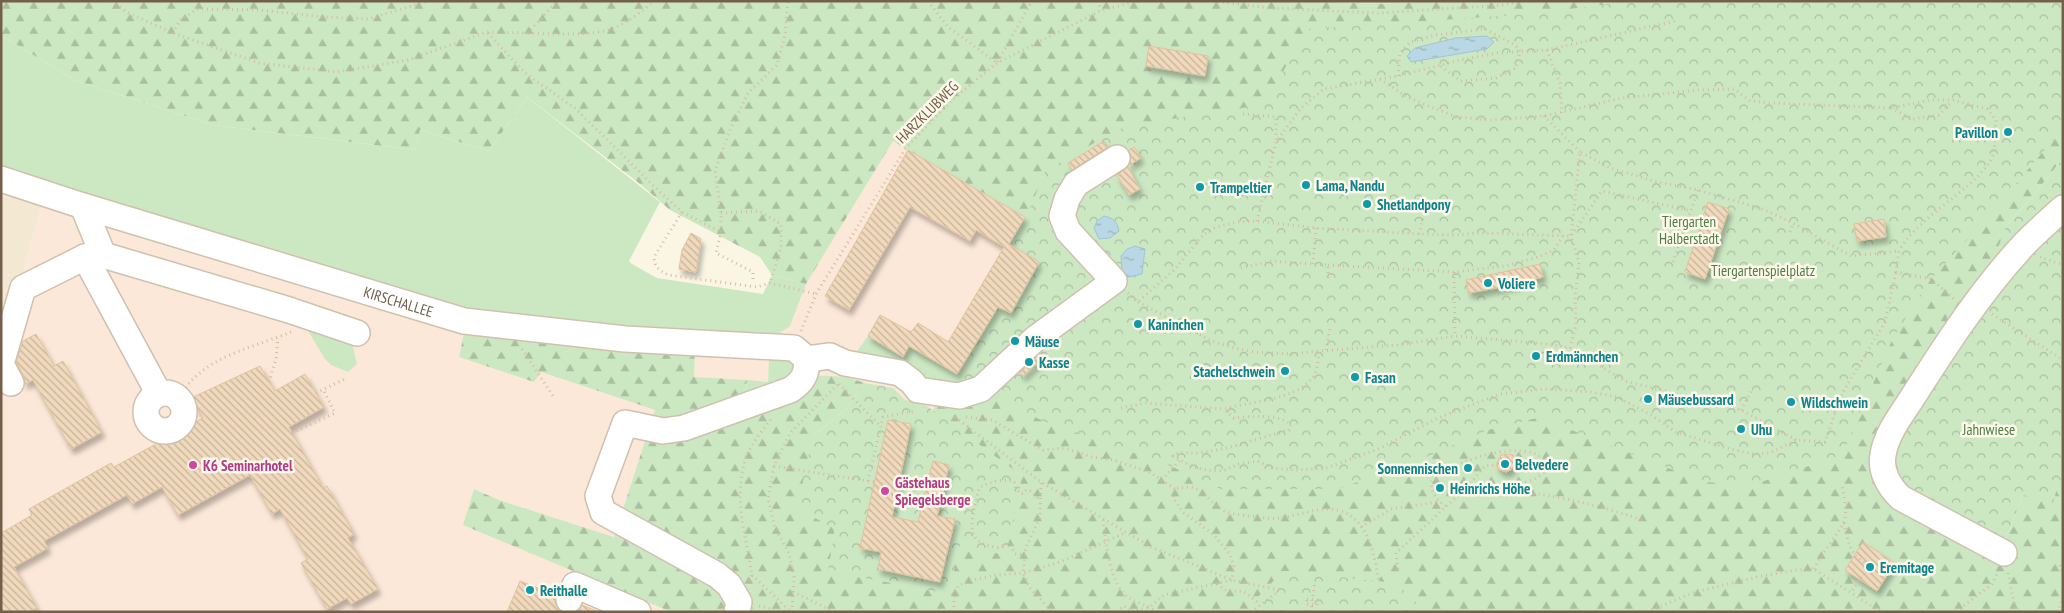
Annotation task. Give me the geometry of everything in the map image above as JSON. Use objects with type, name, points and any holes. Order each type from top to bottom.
[{"type":"street","points":[[1114,281],[1068,231],[1062,216],[1067,200],[1076,184],[1117,158]]},
{"type":"street","name":"KIRSCHALLEE","points":[[1,179],[83,206],[464,321],[625,340],[830,356],[842,373],[900,373],[912,382],[918,390],[959,396],[981,390],[1036,338],[1114,281]]},
{"type":"street","points":[[83,206],[94,256],[169,396],[184,410],[181,427],[164,432],[152,427],[148,421],[146,408],[148,402],[169,396]]},
{"type":"street","points":[[2004,553],[1901,498],[1894,492],[1884,476],[1882,457],[1892,429],[1972,308],[2019,250],[2063,208]]},
{"type":"street","points":[[11,383],[1,364],[23,288],[94,256],[289,310],[357,333]]},
{"type":"street","points":[[738,607],[729,585],[717,575],[603,512],[598,496],[625,423],[663,431],[684,428],[790,390],[804,377],[801,353]]},
{"type":"street","points":[[569,600],[575,585],[638,612]]},
{"type":"path","points":[[112,1],[128,13],[172,32],[259,63],[337,72],[408,60],[487,32],[557,35],[609,30],[640,13],[654,1]]},
{"type":"path","points":[[172,32],[180,20],[197,9],[258,10],[368,19],[428,1]]},
{"type":"path","points":[[528,33],[557,1]]},
{"type":"path","points":[[753,279],[753,272],[716,253],[721,232],[721,213],[715,171],[730,130],[748,93],[777,65],[785,35],[788,1]]},
{"type":"path","points":[[928,1],[947,26],[997,62],[1032,1]]},
{"type":"path","points":[[1097,1],[1102,10]]},
{"type":"path","name":"HARZKLUBWEG","points":[[801,353],[816,294],[906,148],[953,99],[997,62],[1102,10],[1140,1]]},
{"type":"path","points":[[1213,1],[1270,8],[1378,13],[1504,5],[1521,1]]},
{"type":"path","points":[[1276,142],[1301,108],[1324,89],[1398,76],[1497,53],[1546,50],[1675,20]]},
{"type":"path","points":[[1398,76],[1400,52],[1410,42],[1436,35],[1485,29],[1515,45],[1520,51]]},
{"type":"path","points":[[487,32],[525,73],[576,109],[682,212],[721,232]]},
{"type":"path","points":[[1546,50],[1560,83],[1562,113]]},
{"type":"path","points":[[1439,65],[1461,81],[1496,78],[1516,68],[1520,51]]},
{"type":"path","points":[[1114,281],[1138,302],[1212,341],[1234,348],[1255,352],[1293,354],[1397,345],[1455,336],[1548,344],[1570,348],[1625,381],[1742,410],[1796,440],[1825,442],[1841,396],[1885,322],[1899,251],[1920,226],[1962,192],[1988,166],[1993,155],[1996,120],[1987,108],[1953,100],[1930,100],[1891,108],[1772,104],[1750,101],[1734,89],[1699,90],[1622,98],[1544,116],[1491,120],[1456,117],[1407,97],[1380,79]]},
{"type":"path","points":[[1891,108],[1913,119],[1939,116],[1953,100]]},
{"type":"path","points":[[1243,114],[1276,117],[1276,142],[1257,221]]},
{"type":"path","points":[[1544,116],[1580,152],[1608,167],[1653,181],[1698,190],[1763,209],[1793,223],[1851,256],[1899,251]]},
{"type":"path","points":[[1570,348],[1576,325],[1575,297],[1578,263],[1571,236],[1580,152]]},
{"type":"path","points":[[1673,262],[1698,190]]},
{"type":"path","points":[[1571,236],[1602,191],[1691,211]]},
{"type":"path","points":[[682,212],[654,257],[654,264],[659,270],[668,275],[757,287],[770,283],[816,294]]},
{"type":"path","points":[[721,213],[759,212],[781,224],[782,248],[770,283]]},
{"type":"path","points":[[1419,234],[1424,217]]},
{"type":"path","points":[[1138,302],[1175,268],[1203,235],[1216,227],[1238,222],[1257,221],[1316,228],[1419,234],[1455,235],[1480,233],[1571,236]]},
{"type":"path","points":[[1790,232],[1793,223]]},
{"type":"path","points":[[1313,264],[1316,228]]},
{"type":"path","points":[[1241,268],[1271,261],[1454,272],[1505,266],[1538,257],[1554,250],[1563,236]]},
{"type":"path","points":[[1328,265],[1328,281]]},
{"type":"path","points":[[1454,272],[1455,336]]},
{"type":"path","points":[[1896,272],[1931,279],[1972,308],[2063,360]]},
{"type":"path","points":[[506,325],[553,396]]},
{"type":"path","points":[[1326,350],[1330,328]]},
{"type":"path","points":[[169,396],[184,388],[204,370],[239,350],[292,332]]},
{"type":"path","points":[[269,382],[276,359],[278,338]]},
{"type":"path","points":[[1121,408],[1146,402],[1224,409],[1296,392],[1313,378],[1318,365],[1318,351]]},
{"type":"path","points":[[791,612],[794,577],[789,553],[775,528],[768,498],[774,466],[790,433],[842,373],[880,426]]},
{"type":"path","points":[[316,393],[345,379]]},
{"type":"path","points":[[1224,409],[1234,418],[1255,416],[1283,419],[1291,424],[1289,430],[1232,446],[1198,453],[1179,452],[1173,456],[1193,467],[1223,471],[1239,464],[1257,461],[1273,468],[1296,470],[1326,468],[1376,450],[1438,418],[1500,394],[1544,389],[1591,392],[1617,397],[1676,432],[1738,451],[1754,454],[1770,453],[1796,440]]},
{"type":"path","points":[[292,433],[334,413],[324,390]]},
{"type":"path","points":[[787,612],[738,607],[752,575],[742,519],[741,484],[748,455],[790,390]]},
{"type":"path","points":[[1742,410],[1752,390]]},
{"type":"path","points":[[868,481],[882,417],[917,410]]},
{"type":"path","points":[[1251,612],[1279,590],[1232,580],[1151,547],[1041,482],[952,415],[992,420],[1043,450],[1065,448],[1092,457],[1114,460],[1151,473],[1175,489],[1186,486],[1196,488],[1225,512],[1277,520],[1304,512],[1335,509],[1350,516],[1361,527],[1371,543],[1379,582]]},
{"type":"path","points":[[1446,506],[1438,502],[1433,494],[1431,483],[1449,469],[1502,450],[1532,453],[1548,466],[1544,474],[1535,479],[1506,488]]},
{"type":"path","points":[[1162,481],[1180,460]]},
{"type":"path","points":[[1398,568],[1396,553],[1467,487],[1485,466],[1498,465]]},
{"type":"path","points":[[774,466],[874,482]]},
{"type":"path","points":[[1025,555],[1015,554],[1010,544],[999,548],[982,544],[975,539],[970,528],[980,488],[990,482],[1014,481],[1016,489],[1020,493],[1023,494],[1026,490],[1032,491],[1040,500]]},
{"type":"path","points":[[1041,482],[1040,518],[1026,547],[1023,574],[1030,588],[1052,612]]},
{"type":"path","points":[[1842,484],[1845,501],[1844,522],[1851,551],[1859,560],[1869,566],[1851,592]]},
{"type":"path","points":[[1467,487],[1506,488],[1606,509],[1643,520]]},
{"type":"path","points":[[1175,489],[1173,498],[1184,514],[1212,534],[1229,552],[1234,565],[1232,580]]},
{"type":"path","points":[[1361,527],[1391,509],[1438,502]]},
{"type":"path","points":[[953,504],[974,510]]},
{"type":"path","points":[[1103,520],[1109,566],[1128,597],[1158,612]]},
{"type":"path","points":[[1814,570],[1820,557],[1844,522]]},
{"type":"path","points":[[954,612],[954,600],[958,586],[997,575],[1023,574],[1060,562],[1125,533]]},
{"type":"path","points":[[1956,612],[1992,584],[2004,553]]},
{"type":"path","points":[[2004,553],[2016,612]]},
{"type":"path","points":[[2060,565],[2063,574]]},
{"type":"path","points":[[1647,612],[1695,592],[1796,570],[1814,570],[1881,612]]},
{"type":"path","points":[[752,575],[791,612]]},
{"type":"path","points":[[1117,612],[1124,606],[1133,611],[1150,607],[1164,595],[1232,580]]},
{"type":"path","points":[[1311,612],[1315,582]]},
{"type":"path","points":[[1216,583],[1227,591],[1244,591],[1260,604]]},
{"type":"path","points":[[793,592],[834,612]]},
{"type":"path","points":[[2057,612],[2063,599]]},
{"type":"shaded area","points":[[893,141],[1026,217],[1028,256],[957,374],[1022,476],[821,375],[796,374],[769,357],[768,382],[694,378],[695,353],[465,328],[459,357],[540,372],[655,410],[614,537],[499,500],[474,489],[464,525],[671,612],[1,612],[1,350],[48,182],[790,325],[806,284]]},
{"type":"shaded area","points":[[1,165],[48,182],[1,350]]},
{"type":"green space","name":"Tiergartenspielplatz","points":[[1,1],[1314,1],[1378,4],[1435,1],[2063,1],[2063,158],[2007,225],[1995,558],[2010,528],[2023,495],[2063,484],[2063,612],[671,612],[463,525],[474,489],[499,500],[614,537],[655,410],[541,372],[534,382],[459,357],[465,328],[695,352],[694,377],[747,380],[745,397],[796,374],[847,377],[865,383],[846,409],[813,436],[835,529],[829,571],[959,546],[1022,476],[932,411],[957,374],[1028,256],[1009,244],[1026,217],[893,141],[806,284],[772,275],[760,257],[670,210],[640,184],[527,97],[489,151],[420,130],[415,150],[213,125],[74,80],[1,35]]},
{"type":"green space","points":[[1314,1],[1435,1],[1378,4]]},
{"type":"green space","name":"Tiergarten Halberstadt","points":[[1632,1],[2063,1],[2063,128],[1988,217],[1931,279],[1893,338],[1842,455],[1752,485],[1704,482],[1550,420],[1537,418],[1488,430],[1422,459],[1338,489],[1221,489],[1166,464],[1043,421],[981,390],[957,374],[1028,256],[1009,244],[1026,217],[1046,170],[1119,129],[1204,113],[1265,105],[1306,29],[1531,14]]},
{"type":"green space","points":[[1,35],[74,80],[213,125],[415,150],[420,130],[489,151],[527,97],[660,202],[629,261],[632,264],[657,278],[763,294],[772,275],[806,284],[790,326],[778,334],[626,329],[465,310],[48,182],[1,165]]},
{"type":"green space","name":"Jahnwiese","points":[[2063,158],[2063,484],[2058,484],[2053,504],[2023,495],[1995,559],[1923,520],[1890,467],[1895,436],[2006,277],[1995,255],[2007,225]]},
{"type":"green space","points":[[313,327],[351,339],[357,364],[348,372],[331,365],[325,359],[308,331]]},
{"type":"green space","points":[[868,336],[903,357],[909,346],[969,382],[938,385],[907,368],[856,356],[857,351]]},
{"type":"green space","points":[[769,356],[794,358],[796,374],[745,398],[747,380],[768,382]]},
{"type":"green space","points":[[865,383],[893,388],[905,400],[924,404],[1022,476],[1006,555],[959,546],[949,594],[828,571],[835,529],[797,508],[813,436],[846,409]]},
{"type":"green space","points":[[1283,571],[1396,583],[1426,612],[1256,612],[1258,597]]},
{"type":"water","points":[[1487,36],[1494,42],[1487,49],[1411,62],[1407,56],[1415,48],[1456,38]]},
{"type":"water","points":[[1104,216],[1114,220],[1119,231],[1110,238],[1099,239],[1094,228],[1097,221]]},
{"type":"water","points":[[1135,246],[1145,249],[1142,274],[1129,277],[1122,271],[1121,256],[1127,249]]},
{"type":"building","points":[[1149,46],[1208,56],[1205,76],[1146,66]]},
{"type":"building","points":[[1104,141],[1108,147],[1072,170],[1068,163]]},
{"type":"building","points":[[1134,147],[1141,158],[1128,166],[1131,158],[1129,150]]},
{"type":"building","points":[[908,150],[1025,217],[1009,244],[1039,262],[1011,313],[998,307],[957,374],[909,346],[903,357],[868,336],[880,315],[911,332],[918,323],[948,342],[1004,247],[976,230],[970,241],[910,207],[849,310],[825,296]]},
{"type":"building","points":[[1128,167],[1140,189],[1129,195],[1117,175]]},
{"type":"building","points":[[1708,202],[1729,209],[1705,279],[1685,272]]},
{"type":"building","points":[[1884,219],[1886,237],[1857,241],[1854,224]]},
{"type":"building","points":[[691,233],[701,239],[696,272],[679,269],[682,250]]},
{"type":"building","points":[[1540,264],[1543,277],[1469,293],[1466,280]]},
{"type":"building","points":[[36,334],[54,366],[63,361],[102,432],[71,449],[33,380],[25,384],[24,376],[16,362],[23,341]]},
{"type":"building","points":[[1040,354],[1044,357],[1023,376],[1020,372]]},
{"type":"building","points":[[260,366],[275,391],[305,374],[324,407],[289,427],[323,488],[327,486],[354,534],[348,538],[378,589],[351,604],[347,598],[327,609],[301,563],[308,559],[280,509],[272,514],[250,475],[178,515],[162,487],[132,504],[127,495],[44,541],[48,548],[14,567],[37,608],[29,612],[1,612],[1,533],[32,515],[29,509],[111,463],[114,467],[203,418],[191,398]]},
{"type":"building","name":"Gästehaus Spiegelsberge","points":[[888,420],[911,424],[892,517],[918,522],[933,461],[949,465],[937,516],[955,519],[940,582],[878,569],[881,552],[860,548]]},
{"type":"building","points":[[1501,455],[1513,455],[1514,464],[1512,469],[1506,472],[1500,470],[1496,465]]},
{"type":"building","name":"Eremitage","points":[[1863,542],[1895,563],[1877,591],[1845,570]]},
{"type":"building","name":"Reithalle","points":[[520,581],[556,595],[555,603],[561,612],[507,612]]},
{"type":"building","points":[[582,605],[596,611],[596,612],[577,612]]},
{"type":"place","name":"Pavillon","points":[[2008,132]]},
{"type":"place","name":"Lama, Nandu","points":[[1306,185]]},
{"type":"place","name":"Trampeltier","points":[[1200,187]]},
{"type":"place","name":"Shetlandpony","points":[[1367,204]]},
{"type":"place","name":"Voliere","points":[[1488,283]]},
{"type":"place","name":"Kaninchen","points":[[1138,324]]},
{"type":"place","name":"Mäuse","points":[[1015,341]]},
{"type":"place","name":"Erdmännchen","points":[[1536,356]]},
{"type":"place","name":"Kasse","points":[[1029,362]]},
{"type":"place","name":"Stachelschwein","points":[[1285,371]]},
{"type":"place","name":"Fasan","points":[[1355,377]]},
{"type":"place","name":"Mäusebussard","points":[[1648,399]]},
{"type":"place","name":"Wildschwein","points":[[1791,402]]},
{"type":"place","name":"Uhu","points":[[1741,429]]},
{"type":"place","name":"Belvedere","points":[[1505,464]]},
{"type":"place","name":"K6 Seminarhotel","points":[[193,465]]},
{"type":"place","name":"Sonnennischen","points":[[1468,468]]},
{"type":"place","name":"Heinrichs Höhe","points":[[1440,488]]},
{"type":"place","name":"Gästehaus Spiegelsberge","points":[[885,491]]},
{"type":"place","name":"Eremitage","points":[[1870,567]]},
{"type":"place","name":"Reithalle","points":[[530,590]]}]
